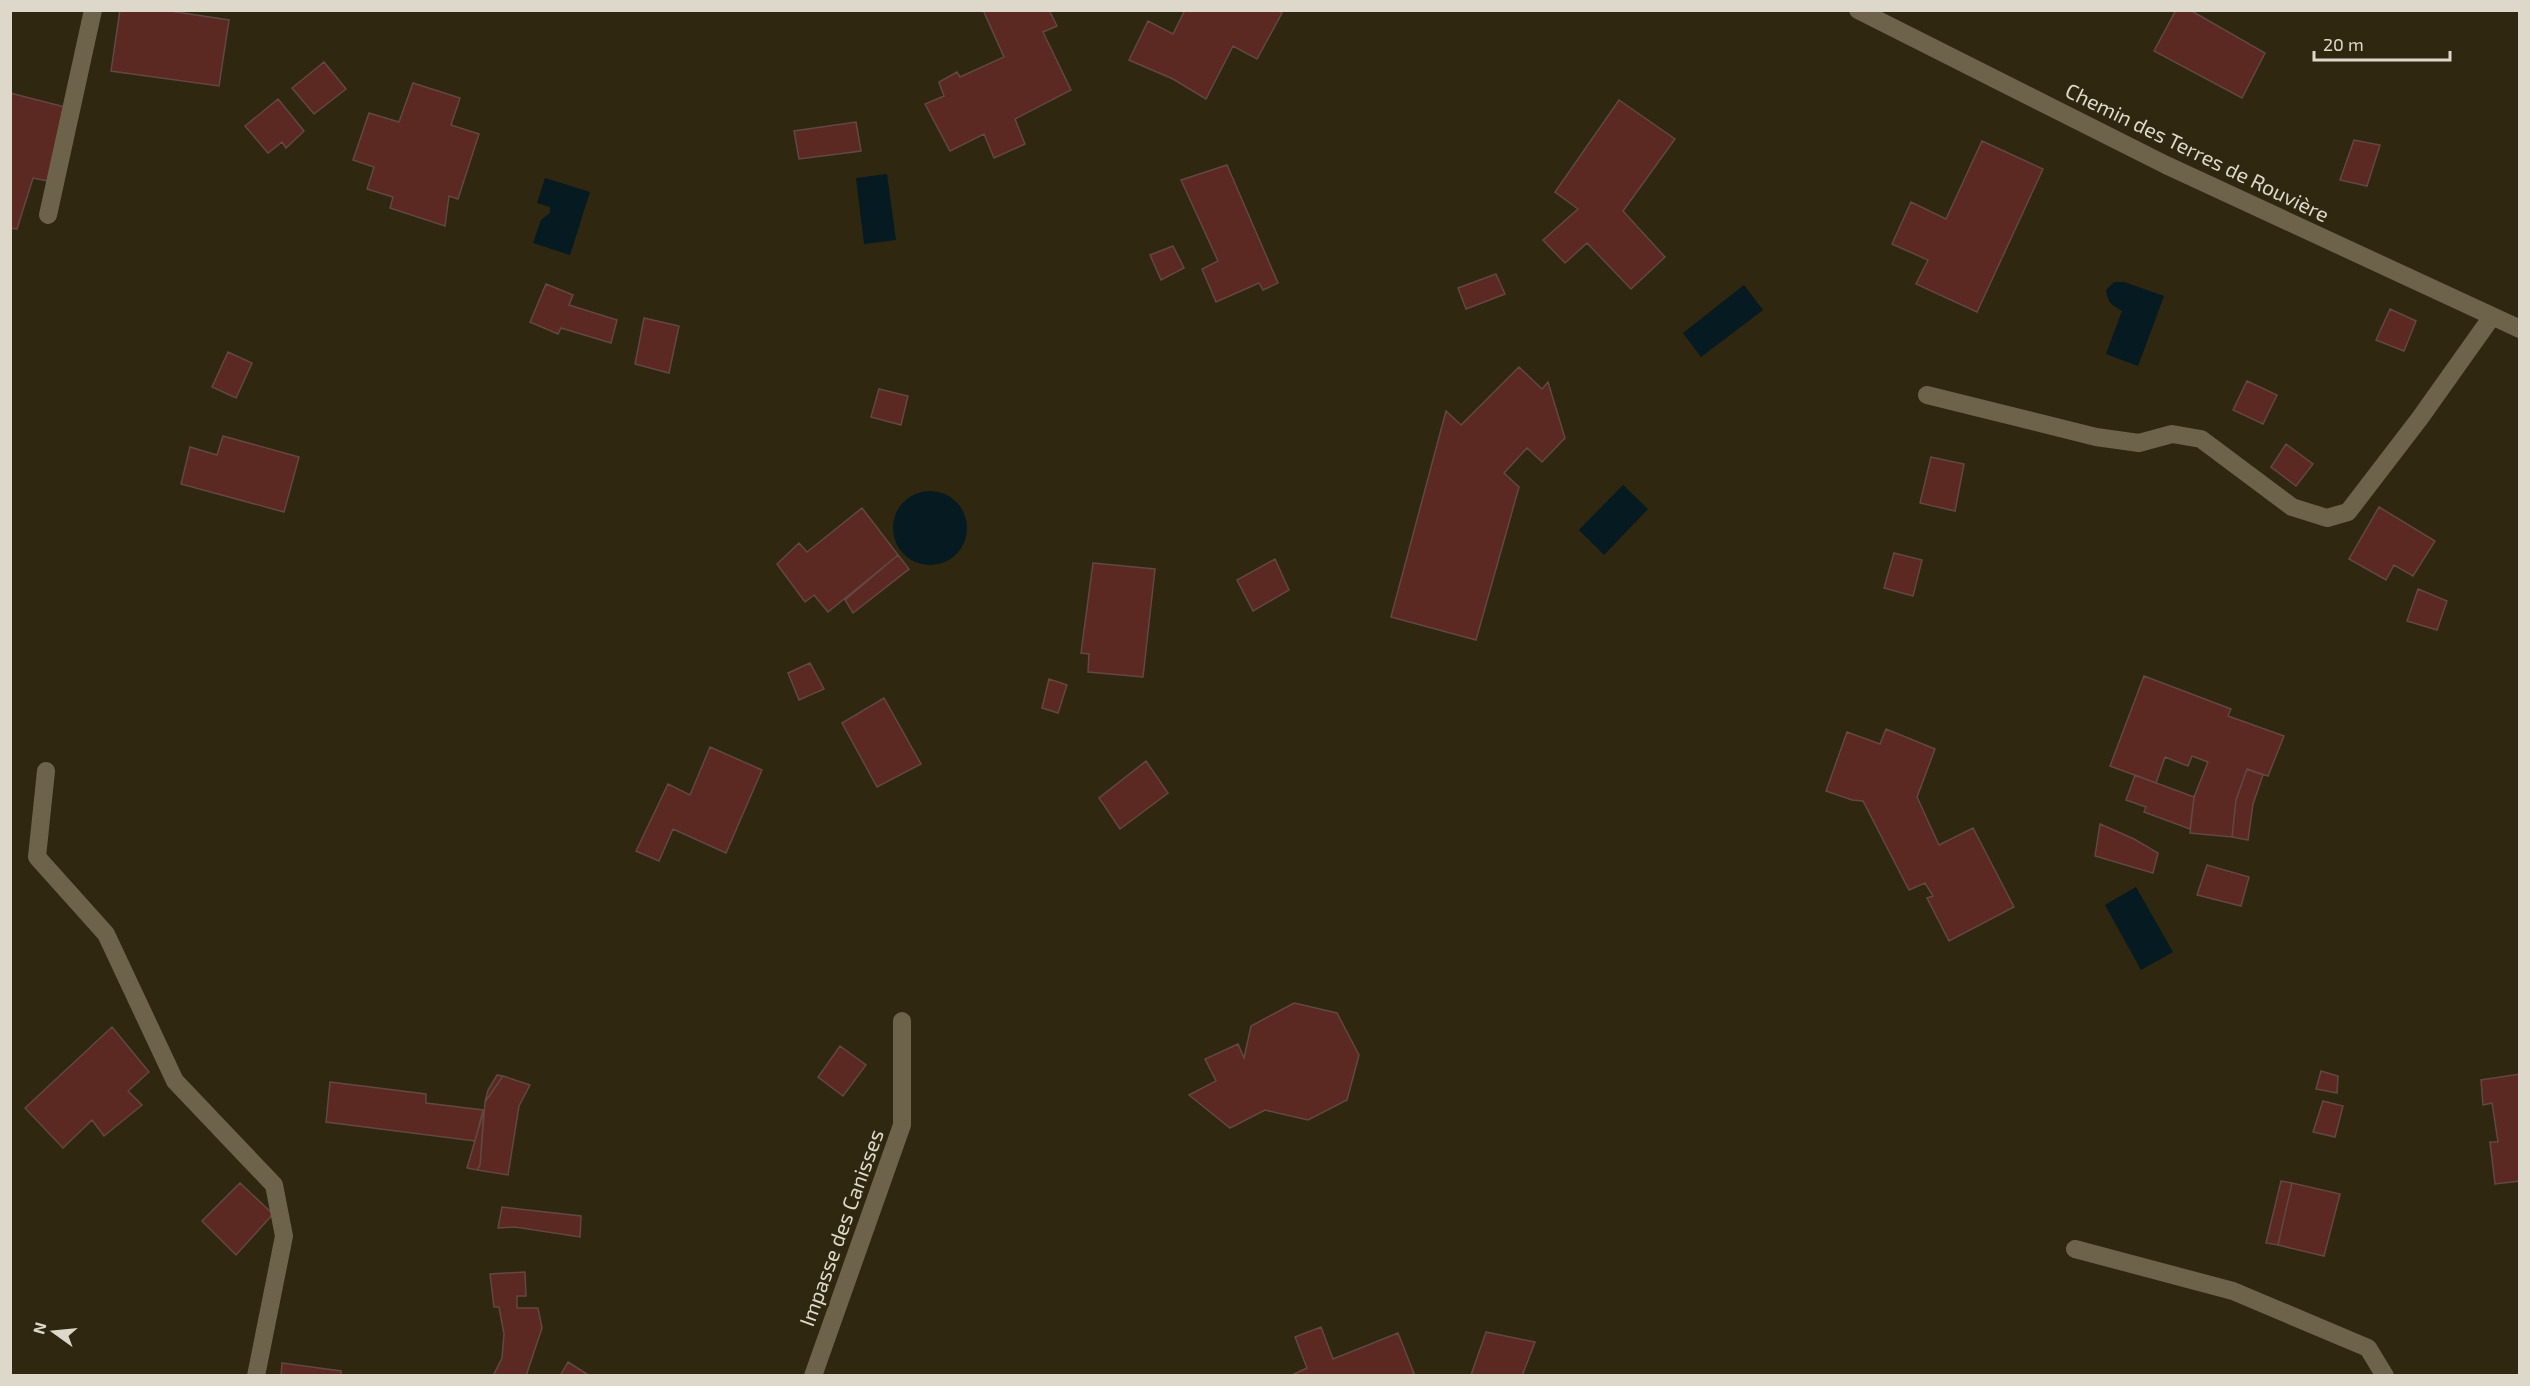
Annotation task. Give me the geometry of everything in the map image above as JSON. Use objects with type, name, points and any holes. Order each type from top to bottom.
[{"type":"street","points":[[48,215],[93,10]]},
{"type":"street","name":"Chemin des Terres de Rouvière","points":[[1858,10],[2166,165],[2491,318],[2520,329]]},
{"type":"street","points":[[1927,395],[2096,437],[2139,443],[2172,434],[2201,439],[2292,507],[2326,518],[2348,512],[2420,418],[2491,318]]},
{"type":"street","points":[[46,771],[37,857],[106,934],[175,1081],[274,1185],[284,1236],[256,1376]]},
{"type":"street","name":"Impasse des Canisses","points":[[813,1376],[902,1125],[902,1021]]},
{"type":"street","points":[[2075,1249],[2233,1290],[2368,1348],[2385,1376]]},
{"type":"water","points":[[887,174],[896,240],[864,244],[856,178]]},
{"type":"water","points":[[545,178],[590,192],[570,255],[533,243],[541,220],[550,213],[550,207],[537,203]]},
{"type":"water","points":[[2114,282],[2124,282],[2164,296],[2138,366],[2106,354],[2122,311],[2115,307],[2108,298],[2106,290]]},
{"type":"water","points":[[1744,285],[1763,310],[1701,357],[1683,333]]},
{"type":"water","points":[[1623,485],[1648,509],[1604,555],[1579,530]]},
{"type":"water","points":[[930,491],[951,497],[961,507],[967,528],[961,549],[951,559],[930,565],[909,559],[899,549],[893,528],[899,507],[909,497]]},
{"type":"water","points":[[2136,887],[2173,952],[2141,970],[2105,905]]},
{"type":"building","points":[[120,10],[163,10],[229,20],[219,86],[111,71]]},
{"type":"building","points":[[983,10],[1049,10],[1057,26],[1043,32],[1071,90],[1015,119],[1025,144],[994,158],[984,134],[950,151],[925,104],[944,96],[939,82],[957,72],[960,77],[1004,57]]},
{"type":"building","points":[[1185,10],[1277,10],[1282,13],[1257,59],[1233,46],[1206,99],[1173,79],[1129,60],[1148,21],[1173,34]]},
{"type":"building","points":[[2176,10],[2190,10],[2265,53],[2242,98],[2154,51]]},
{"type":"building","points":[[324,62],[346,89],[314,114],[292,88]]},
{"type":"building","points":[[413,83],[460,98],[451,125],[479,134],[458,199],[449,196],[445,226],[390,208],[393,197],[367,189],[374,167],[353,160],[369,113],[399,122]]},
{"type":"building","points":[[10,93],[65,107],[48,181],[33,178],[17,229],[10,228]]},
{"type":"building","points":[[278,99],[304,131],[286,148],[282,142],[268,153],[245,126]]},
{"type":"building","points":[[1619,100],[1675,139],[1623,211],[1665,257],[1631,289],[1587,243],[1565,263],[1543,240],[1578,209],[1555,192]]},
{"type":"building","points":[[856,122],[861,151],[799,159],[794,131]]},
{"type":"building","points":[[2354,140],[2380,145],[2367,186],[2340,180]]},
{"type":"building","points":[[1982,141],[2043,169],[1977,312],[1916,284],[1928,260],[1892,244],[1911,202],[1946,219]]},
{"type":"building","points":[[1227,165],[1278,283],[1263,290],[1259,283],[1216,302],[1202,269],[1218,261],[1181,180]]},
{"type":"building","points":[[1173,246],[1184,268],[1161,280],[1150,255]]},
{"type":"building","points":[[1496,274],[1505,294],[1466,309],[1458,288]]},
{"type":"building","points":[[546,284],[573,295],[569,305],[617,320],[611,343],[561,328],[558,334],[530,322]]},
{"type":"building","points":[[2390,309],[2416,321],[2404,351],[2376,340]]},
{"type":"building","points":[[644,318],[679,326],[669,373],[635,364]]},
{"type":"building","points":[[228,352],[252,363],[236,398],[212,387]]},
{"type":"building","points":[[1519,367],[1542,389],[1548,382],[1565,438],[1542,462],[1527,448],[1504,473],[1519,487],[1476,640],[1391,617],[1446,411],[1461,425]]},
{"type":"building","points":[[2247,381],[2277,395],[2263,424],[2233,410]]},
{"type":"building","points":[[879,389],[908,396],[901,425],[871,417]]},
{"type":"building","points":[[223,436],[299,457],[284,512],[181,484],[190,447],[217,455]]},
{"type":"building","points":[[2286,444],[2313,464],[2296,486],[2271,467]]},
{"type":"building","points":[[1931,457],[1964,464],[1955,511],[1920,503]]},
{"type":"building","points":[[2379,507],[2435,541],[2413,576],[2394,565],[2386,580],[2349,559]]},
{"type":"building","points":[[862,508],[898,555],[828,612],[814,595],[805,602],[777,564],[799,543],[807,552]]},
{"type":"building","points":[[1894,553],[1922,560],[1913,596],[1884,588]]},
{"type":"building","points":[[898,555],[909,569],[853,613],[845,600]]},
{"type":"building","points":[[1275,559],[1289,590],[1253,611],[1237,580]]},
{"type":"building","points":[[1093,563],[1155,569],[1143,677],[1088,672],[1089,654],[1081,653]]},
{"type":"building","points":[[2418,589],[2447,601],[2437,630],[2407,621]]},
{"type":"building","points":[[810,663],[824,689],[799,700],[788,673]]},
{"type":"building","points":[[2144,676],[2231,709],[2228,716],[2284,736],[2268,776],[2247,769],[2236,800],[2232,837],[2190,833],[2194,797],[2208,762],[2192,756],[2188,766],[2165,757],[2156,783],[2110,766]]},
{"type":"building","points":[[1049,679],[1067,685],[1058,713],[1042,708]]},
{"type":"building","points":[[884,698],[921,764],[877,787],[842,723]]},
{"type":"building","points":[[1886,729],[1935,749],[1917,797],[1939,845],[1973,828],[2014,907],[1949,941],[1927,898],[1933,896],[1925,883],[1909,890],[1863,801],[1852,800],[1826,791],[1847,732],[1880,744]]},
{"type":"building","points":[[710,747],[762,770],[726,853],[673,829],[659,861],[636,851],[668,784],[690,795]]},
{"type":"building","points":[[1146,761],[1168,793],[1120,829],[1099,798]]},
{"type":"building","points":[[2247,769],[2263,775],[2253,804],[2248,840],[2232,837],[2236,800]]},
{"type":"building","points":[[2135,775],[2194,797],[2190,829],[2144,812],[2146,807],[2126,800]]},
{"type":"building","points":[[2100,824],[2158,853],[2153,873],[2095,856]]},
{"type":"building","points":[[2207,865],[2249,877],[2241,906],[2197,895]]},
{"type":"building","points":[[1294,1003],[1337,1013],[1359,1055],[1347,1100],[1308,1120],[1265,1110],[1230,1128],[1189,1095],[1216,1081],[1205,1059],[1238,1044],[1244,1058],[1251,1026]]},
{"type":"building","points":[[112,1027],[149,1072],[128,1091],[142,1105],[104,1136],[92,1120],[63,1148],[25,1108]]},
{"type":"building","points":[[840,1046],[866,1065],[843,1096],[818,1077]]},
{"type":"building","points":[[2321,1071],[2338,1076],[2337,1093],[2316,1089]]},
{"type":"building","points":[[2520,1074],[2520,1181],[2495,1184],[2490,1142],[2498,1142],[2492,1103],[2483,1105],[2481,1080]]},
{"type":"building","points":[[497,1075],[503,1076],[485,1102],[488,1090]]},
{"type":"building","points":[[503,1076],[530,1085],[519,1106],[508,1175],[477,1170],[480,1165],[485,1102]]},
{"type":"building","points":[[330,1082],[426,1094],[426,1103],[483,1110],[475,1141],[326,1122]]},
{"type":"building","points":[[2323,1101],[2343,1106],[2335,1137],[2313,1132]]},
{"type":"building","points":[[484,1110],[480,1165],[477,1170],[467,1168]]},
{"type":"building","points":[[2281,1181],[2292,1183],[2278,1245],[2266,1243]]},
{"type":"building","points":[[240,1183],[273,1214],[236,1255],[202,1221]]},
{"type":"building","points":[[2292,1183],[2340,1194],[2324,1256],[2278,1245]]},
{"type":"building","points":[[502,1207],[581,1216],[580,1237],[515,1227],[498,1228]]},
{"type":"building","points":[[525,1272],[526,1296],[517,1296],[517,1308],[538,1308],[542,1328],[526,1376],[493,1376],[502,1358],[504,1334],[499,1307],[494,1307],[490,1274]]},
{"type":"building","points":[[1321,1327],[1333,1359],[1398,1333],[1415,1376],[1290,1376],[1307,1368],[1295,1337]]},
{"type":"building","points":[[1486,1332],[1535,1342],[1522,1376],[1471,1375]]},
{"type":"building","points":[[568,1362],[590,1376],[560,1376]]},
{"type":"building","points":[[282,1363],[341,1371],[341,1376],[281,1376]]}]
